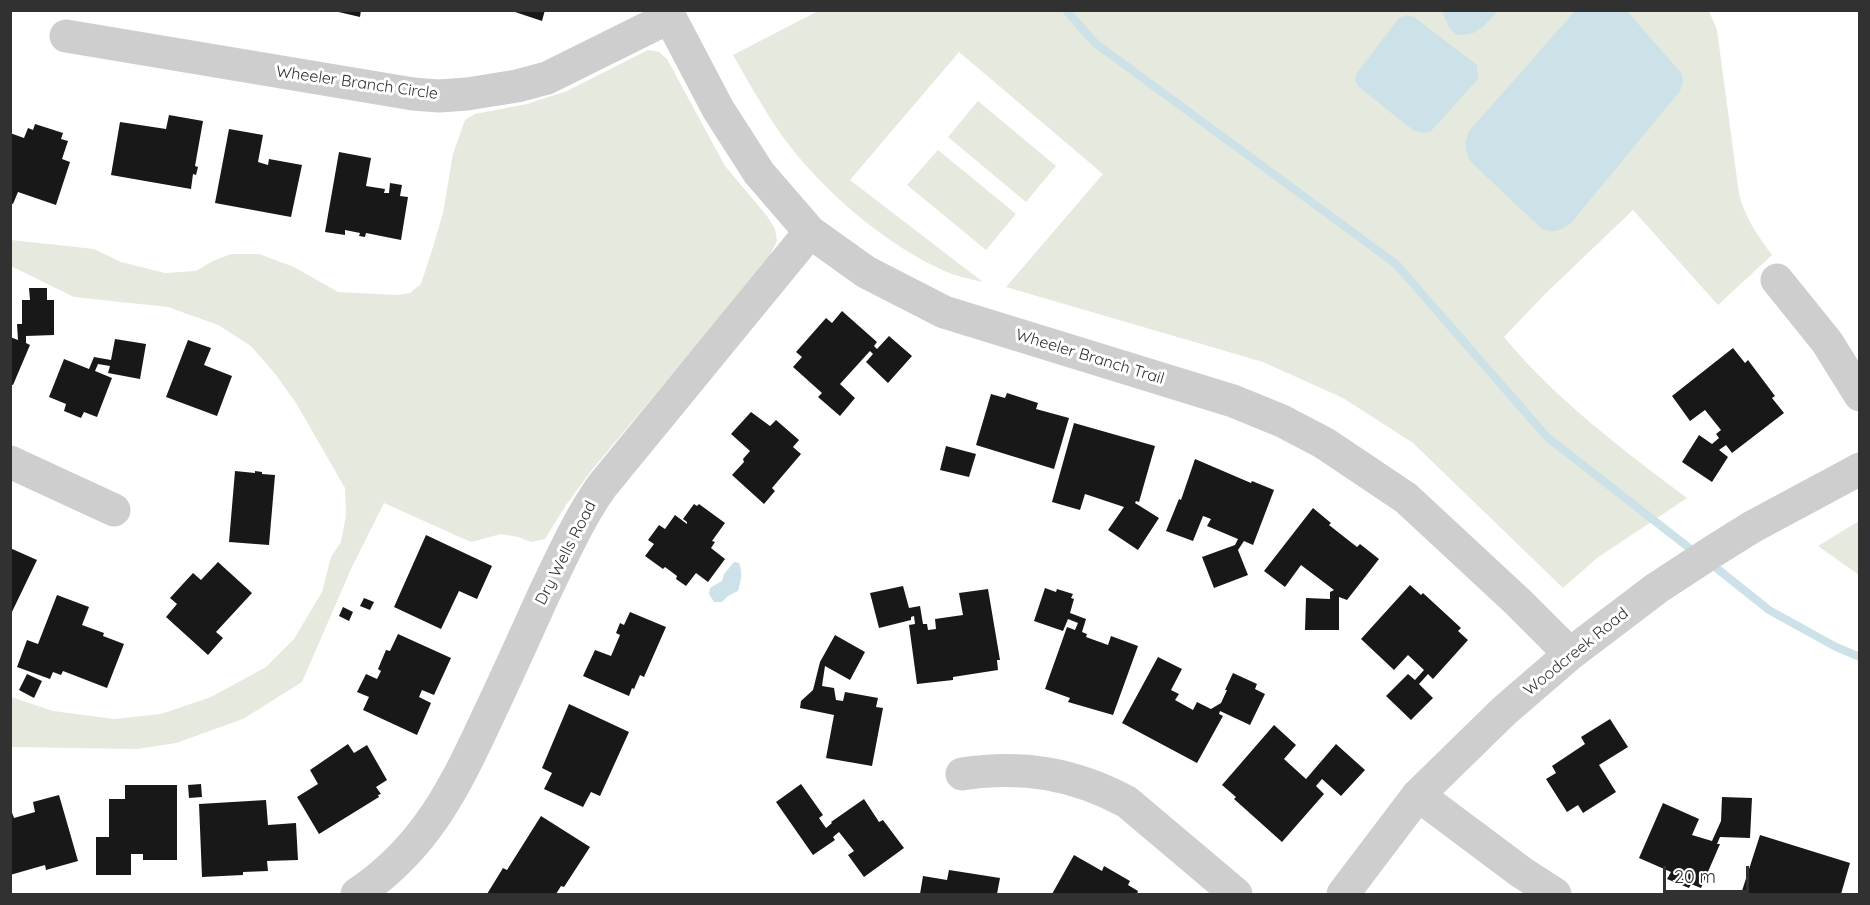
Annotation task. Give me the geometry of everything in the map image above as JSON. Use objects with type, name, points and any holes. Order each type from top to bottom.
[{"type":"street","name":"Wheeler Branch Circle","points":[[66,36],[413,94],[439,96],[494,90],[547,78],[668,14]]},
{"type":"street","name":"Wheeler Branch Trail","points":[[668,14],[718,109],[759,172],[810,232],[866,272],[944,312],[1233,401],[1282,421],[1324,443],[1406,498],[1527,610],[1570,654]]},
{"type":"street","name":"Dry Wells Road","points":[[357,894],[384,873],[414,844],[448,798],[585,510],[810,232]]},
{"type":"street","points":[[1777,280],[1827,342],[1860,395]]},
{"type":"street","points":[[10,462],[114,510]]},
{"type":"street","name":"Woodcreek Road","points":[[1343,894],[1418,795],[1488,726],[1570,654],[1657,588],[1752,527],[1860,469]]},
{"type":"street","points":[[962,774],[993,769],[1025,770],[1055,774],[1107,791],[1127,802],[1236,894]]},
{"type":"street","points":[[1418,795],[1521,872],[1555,894]]},
{"type":"shaded area","points":[[820,10],[1709,11],[1717,30],[1739,194],[1752,226],[1772,255],[1718,305],[1633,210],[1544,295],[1504,337],[1567,403],[1687,498],[1597,558],[1563,588],[1413,443],[1343,398],[1263,362],[1006,287],[1103,174],[959,52],[850,180],[983,282],[951,274],[924,261],[855,213],[814,174],[780,133],[733,55]]},
{"type":"shaded area","points":[[648,50],[659,52],[667,59],[725,166],[767,216],[775,229],[777,241],[767,261],[591,471],[545,539],[531,542],[501,534],[471,542],[384,503],[351,569],[302,682],[243,719],[176,743],[137,749],[11,747],[11,697],[53,711],[114,719],[161,714],[211,697],[266,667],[294,639],[322,592],[331,557],[341,542],[346,515],[345,488],[296,403],[251,346],[218,325],[168,307],[74,297],[11,266],[11,240],[94,249],[121,262],[165,273],[196,271],[231,254],[259,254],[294,267],[338,292],[396,295],[410,293],[421,284],[433,247],[443,213],[453,154],[465,120],[475,114],[527,104],[567,91]]},
{"type":"shaded area","points":[[978,101],[1056,166],[1026,202],[948,137]]},
{"type":"shaded area","points":[[938,150],[1016,214],[986,250],[907,185]]},
{"type":"shaded area","points":[[1859,521],[1859,575],[1818,546]]},
{"type":"water","points":[[1442,11],[1498,11],[1476,32],[1457,35],[1450,29]]},
{"type":"water","points":[[1575,11],[1627,11],[1682,74],[1683,83],[1680,91],[1571,223],[1550,231],[1542,229],[1471,162],[1466,150],[1466,142],[1470,130]]},
{"type":"water","points":[[1407,15],[1414,17],[1477,65],[1478,79],[1431,131],[1424,133],[1414,131],[1359,87],[1355,80],[1357,73],[1399,18]]},
{"type":"water","points":[[734,562],[739,563],[741,570],[738,591],[722,602],[714,602],[709,594],[710,588],[722,581],[724,574]]},
{"type":"building","points":[[330,10],[361,10],[360,17]]},
{"type":"building","points":[[509,10],[545,10],[542,21]]},
{"type":"building","points":[[169,115],[203,121],[195,166],[198,167],[196,175],[193,174],[191,189],[111,175],[120,122],[166,129]]},
{"type":"building","points":[[35,124],[63,133],[61,139],[68,141],[62,159],[70,162],[56,205],[18,192],[13,204],[10,203],[10,133],[24,138],[28,128],[33,130]]},
{"type":"building","points":[[229,129],[263,135],[258,162],[268,165],[269,159],[302,165],[291,217],[215,203]]},
{"type":"building","points":[[339,152],[371,158],[366,186],[385,189],[384,193],[389,193],[390,183],[402,185],[400,196],[408,197],[401,240],[366,233],[365,237],[359,236],[360,233],[345,230],[345,235],[325,232]]},
{"type":"building","points":[[29,288],[47,288],[47,300],[54,300],[54,335],[26,336],[26,343],[30,345],[13,385],[10,384],[10,337],[18,340],[17,324],[22,324],[22,300],[30,300]]},
{"type":"building","points":[[842,311],[877,342],[874,346],[877,349],[889,336],[912,356],[888,383],[866,362],[873,354],[870,351],[840,384],[855,398],[840,416],[818,397],[822,393],[793,367],[802,357],[796,352],[826,318],[832,323]]},
{"type":"building","points":[[115,339],[146,344],[140,379],[108,373],[110,366],[98,364],[95,371],[112,378],[97,417],[84,412],[81,418],[64,411],[66,404],[49,397],[64,359],[89,369],[94,357],[111,360]]},
{"type":"building","points":[[188,340],[211,348],[204,365],[232,376],[217,416],[166,397]]},
{"type":"building","points":[[1733,348],[1745,363],[1748,360],[1775,396],[1772,398],[1784,413],[1732,453],[1726,445],[1719,450],[1728,457],[1712,482],[1682,462],[1699,435],[1712,444],[1719,438],[1716,434],[1721,430],[1705,410],[1690,421],[1672,396]]},
{"type":"building","points":[[1007,393],[1038,403],[1036,409],[1069,418],[1054,469],[976,445],[991,394],[1005,398]]},
{"type":"building","points":[[751,412],[770,426],[776,420],[799,440],[793,447],[801,454],[772,488],[775,491],[764,504],[732,475],[750,451],[731,434]]},
{"type":"building","points":[[1074,423],[1155,446],[1139,502],[1135,503],[1159,518],[1138,550],[1108,530],[1124,507],[1085,494],[1080,510],[1052,502]]},
{"type":"building","points":[[946,446],[976,454],[969,477],[940,470]]},
{"type":"building","points":[[1195,459],[1251,483],[1252,481],[1274,490],[1253,545],[1244,541],[1238,550],[1248,575],[1214,588],[1202,557],[1235,545],[1238,539],[1207,526],[1211,519],[1203,516],[1193,541],[1166,531],[1179,499],[1181,500]]},
{"type":"building","points":[[235,471],[255,473],[255,471],[275,475],[269,545],[229,542]]},
{"type":"building","points":[[694,504],[697,506],[699,504],[725,523],[712,541],[715,542],[711,548],[725,559],[708,582],[696,573],[686,586],[665,567],[663,569],[645,556],[654,544],[648,540],[659,525],[665,529],[675,515],[687,524],[683,519]]},
{"type":"building","points":[[1313,508],[1331,523],[1329,525],[1357,547],[1360,544],[1379,559],[1347,600],[1339,597],[1339,630],[1305,630],[1306,598],[1330,599],[1330,592],[1334,590],[1301,565],[1285,587],[1264,571]]},
{"type":"building","points":[[426,535],[492,566],[477,599],[459,591],[441,629],[394,607]]},
{"type":"building","points":[[10,548],[37,560],[10,616]]},
{"type":"building","points":[[218,562],[252,593],[216,632],[223,638],[208,655],[166,617],[177,604],[170,598],[193,573],[201,580]]},
{"type":"building","points":[[1410,585],[1421,595],[1423,593],[1461,628],[1458,631],[1468,640],[1433,679],[1428,674],[1419,684],[1433,698],[1411,720],[1386,696],[1408,674],[1415,680],[1424,670],[1408,655],[1394,670],[1361,639]]},
{"type":"building","points":[[903,586],[909,608],[920,606],[923,624],[927,624],[928,630],[936,629],[935,619],[963,615],[959,593],[988,589],[1000,660],[997,660],[998,670],[953,677],[953,680],[917,684],[909,625],[915,624],[914,616],[911,620],[879,628],[870,593]]},
{"type":"building","points":[[1045,588],[1073,594],[1070,613],[1086,619],[1082,632],[1087,634],[1086,637],[1108,645],[1111,636],[1138,646],[1113,715],[1068,702],[1070,698],[1045,689],[1067,627],[1075,630],[1078,623],[1068,619],[1063,631],[1034,621]]},
{"type":"building","points":[[57,595],[89,607],[82,625],[124,644],[107,688],[63,671],[61,675],[53,672],[50,679],[17,667],[27,640],[38,644]]},
{"type":"building","points":[[364,598],[374,602],[370,610],[360,606]]},
{"type":"building","points":[[343,607],[353,612],[349,621],[339,616]]},
{"type":"building","points":[[630,612],[666,627],[644,677],[640,675],[629,696],[583,676],[595,650],[611,656],[620,635],[616,633],[620,623],[624,625]]},
{"type":"building","points":[[398,634],[451,658],[434,695],[422,690],[419,697],[431,703],[417,735],[363,710],[369,697],[357,692],[366,674],[377,679],[381,671],[378,669],[386,650],[390,651]]},
{"type":"building","points":[[835,635],[865,652],[850,680],[825,666],[822,686],[834,688],[836,700],[843,701],[845,692],[878,698],[876,707],[883,708],[872,766],[826,758],[834,715],[800,708],[801,701],[813,690],[820,662]]},
{"type":"building","points":[[1158,657],[1182,669],[1171,690],[1179,694],[1175,700],[1193,710],[1197,702],[1211,709],[1221,703],[1233,673],[1257,684],[1255,689],[1265,694],[1250,725],[1220,711],[1219,714],[1223,716],[1197,763],[1122,723]]},
{"type":"building","points":[[27,674],[42,681],[34,698],[19,690]]},
{"type":"building","points":[[569,704],[629,732],[600,796],[591,792],[583,807],[544,789],[552,773],[542,768]]},
{"type":"building","points":[[1610,719],[1628,747],[1599,765],[1616,792],[1583,813],[1578,805],[1567,812],[1546,779],[1556,773],[1552,766],[1585,744],[1581,737]]},
{"type":"building","points":[[1274,725],[1296,745],[1284,759],[1306,779],[1336,744],[1365,770],[1341,796],[1322,779],[1316,786],[1324,794],[1282,842],[1234,799],[1236,797],[1222,785]]},
{"type":"building","points":[[348,744],[354,753],[367,745],[387,780],[376,787],[381,794],[378,795],[379,797],[319,834],[297,797],[318,784],[310,770]]},
{"type":"building","points":[[201,784],[202,797],[189,798],[188,785]]},
{"type":"building","points":[[801,784],[823,815],[819,818],[826,828],[864,799],[879,822],[883,820],[904,848],[864,877],[848,855],[854,851],[839,832],[833,837],[835,840],[813,855],[776,802]]},
{"type":"building","points":[[125,785],[177,785],[177,860],[143,860],[143,854],[131,854],[131,875],[96,875],[96,837],[109,837],[109,799],[125,799]]},
{"type":"building","points":[[59,795],[78,861],[46,870],[45,865],[10,875],[10,807],[14,818],[35,812],[33,802]]},
{"type":"building","points":[[1722,797],[1752,798],[1750,838],[1720,837],[1717,844],[1720,844],[1701,888],[1691,884],[1689,888],[1667,879],[1671,872],[1639,858],[1663,803],[1699,819],[1692,835],[1712,841],[1721,821]]},
{"type":"building","points":[[266,800],[268,825],[296,823],[298,860],[267,861],[268,871],[202,877],[199,804]]},
{"type":"building","points":[[541,816],[590,847],[564,887],[561,886],[556,894],[487,894],[503,868],[507,870]]},
{"type":"building","points":[[1760,835],[1850,863],[1841,894],[1741,894]]},
{"type":"building","points":[[1074,855],[1102,871],[1104,866],[1130,881],[1128,885],[1138,891],[1137,894],[1052,894]]},
{"type":"building","points":[[949,870],[1000,878],[997,894],[920,894],[923,876],[947,880]]},
{"type":"waterway","points":[[1066,10],[1095,43],[1396,264],[1547,437],[1697,554]]},
{"type":"waterway","points":[[1710,563],[1769,610],[1836,647],[1860,657]]}]
